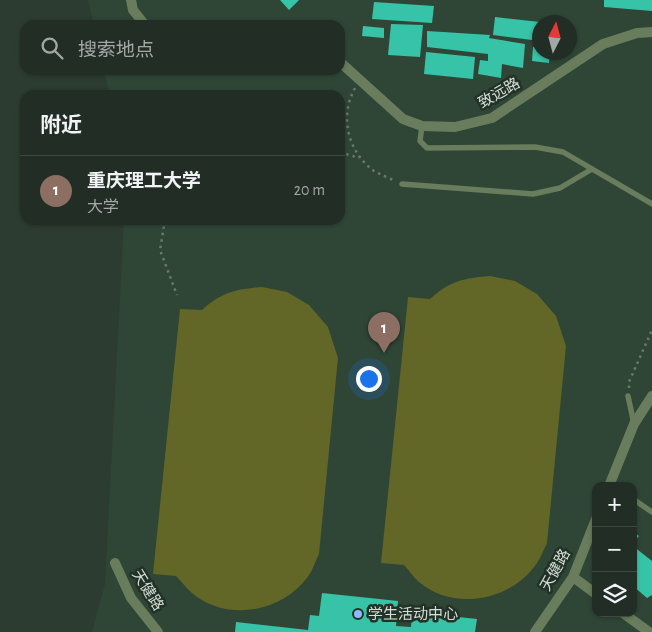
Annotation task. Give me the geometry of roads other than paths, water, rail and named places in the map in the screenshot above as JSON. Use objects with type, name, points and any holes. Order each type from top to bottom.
[{"type":"street","points":[[131,0],[132,10],[141,20]]},
{"type":"street","name":"致远路","points":[[345,66],[403,119],[422,126],[455,127],[492,118],[603,44],[637,33],[652,32]]},
{"type":"street","points":[[613,482],[634,424],[652,396]]},
{"type":"street","name":"天健路","points":[[535,632],[572,577],[593,527]]},
{"type":"street","name":"天健路","points":[[115,563],[131,598],[158,632]]},
{"type":"street","points":[[572,577],[592,591]]},
{"type":"street","points":[[628,617],[649,632]]},
{"type":"lane","points":[[422,126],[420,141],[427,148],[535,147],[563,152],[652,204]]},
{"type":"lane","points":[[402,184],[532,194],[560,188],[592,169]]},
{"type":"lane","points":[[628,396],[634,424]]},
{"type":"lane","points":[[637,502],[652,512]]},
{"type":"place","name":"重庆理工大学","points":[[384,353]]},
{"type":"place","name":"学生活动中心","points":[[358,614]]}]
